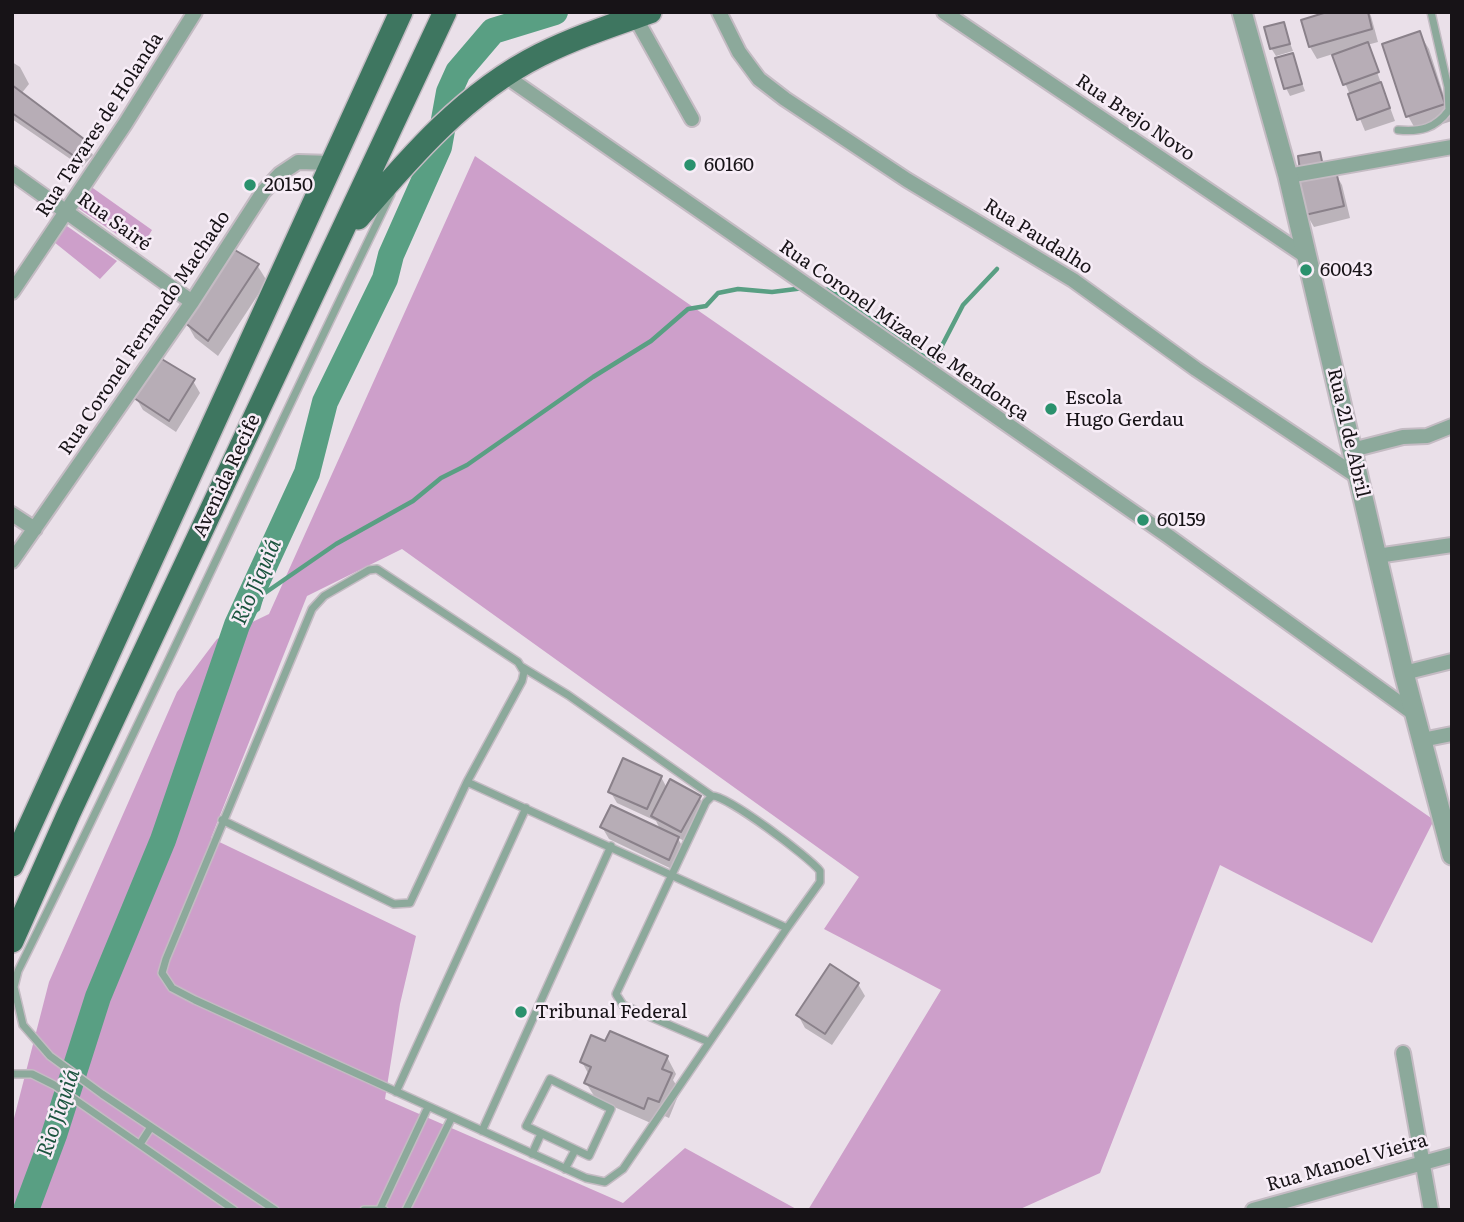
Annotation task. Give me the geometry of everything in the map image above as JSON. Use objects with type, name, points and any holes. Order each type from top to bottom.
[{"type":"main road","name":"Avenida Recife","points":[[12,864],[401,12]]},
{"type":"main road","name":"Avenida Recife","points":[[12,941],[333,247],[445,12]]},
{"type":"main road","points":[[333,247],[408,159],[441,125],[472,100],[561,45],[643,15]]},
{"type":"street","name":"Rua Tavares de Holanda","points":[[12,292],[67,212],[195,12]]},
{"type":"street","name":"Rua Paudalho","points":[[719,12],[739,52],[759,79],[785,99],[906,180],[1073,281],[1196,369],[1358,477]]},
{"type":"street","name":"Rua Brejo Novo","points":[[944,12],[1304,255]]},
{"type":"street","name":"Rua 21 de Abril","points":[[1242,12],[1288,176],[1304,255],[1404,673],[1452,855]]},
{"type":"street","points":[[643,15],[692,119]]},
{"type":"street","name":"Rua Coronel Mizael de Mendonça","points":[[507,77],[1168,536],[1416,715]]},
{"type":"street","points":[[1288,176],[1452,147]]},
{"type":"street","name":"Rua Coronel Fernando Machado","points":[[12,561],[192,302],[263,192],[280,174],[298,162],[332,163]]},
{"type":"street","name":"Rua Sairé","points":[[12,173],[192,302]]},
{"type":"street","points":[[1352,450],[1402,438],[1427,436],[1452,426]]},
{"type":"street","points":[[12,514],[35,529]]},
{"type":"street","points":[[1377,556],[1452,545]]},
{"type":"street","points":[[1404,673],[1452,661]]},
{"type":"street","points":[[1422,740],[1452,734]]},
{"type":"street","points":[[1403,1054],[1431,1210]]},
{"type":"street","name":"Rua Manoel Vieira","points":[[1257,1209],[1452,1155]]},
{"type":"lane","points":[[1398,130],[1415,132],[1432,127],[1449,110],[1448,87],[1431,12]]},
{"type":"lane","points":[[275,1210],[66,1068],[36,1041],[23,1024],[14,987],[18,971],[138,729],[262,458],[408,159]]},
{"type":"lane","points":[[377,569],[392,576],[712,796],[721,797],[742,811],[820,871],[820,882],[619,1173],[599,1183],[179,992],[164,979],[166,959],[312,609],[324,596],[369,570],[377,569]]},
{"type":"lane","points":[[222,820],[403,906],[415,896],[467,782],[522,681],[522,667]]},
{"type":"lane","points":[[467,782],[787,928]]},
{"type":"lane","points":[[709,1042],[623,1005],[616,997],[671,873],[706,802],[712,796]]},
{"type":"lane","points":[[396,1092],[526,808]]},
{"type":"lane","points":[[482,1131],[611,846]]},
{"type":"lane","points":[[12,1074],[32,1074],[54,1085],[234,1210]]},
{"type":"lane","points":[[551,1079],[611,1109],[590,1156],[586,1157],[540,1136],[526,1125],[551,1079]]},
{"type":"lane","points":[[364,1210],[382,1209],[428,1107]]},
{"type":"lane","points":[[406,1210],[452,1117]]},
{"type":"lane","points":[[140,1144],[152,1127]]},
{"type":"lane","points":[[532,1154],[540,1136]]},
{"type":"lane","points":[[565,1169],[574,1152]]},
{"type":"shaded area","points":[[475,156],[1434,820],[1372,943],[1220,865],[1100,1173],[1018,1210],[808,1210],[941,990],[824,929],[859,877],[402,549],[307,596],[211,838],[416,936],[400,1004],[385,1099],[623,1203],[685,1148],[798,1210],[12,1210],[12,1126],[49,982],[177,692],[217,639],[269,614]]},
{"type":"shaded area","points":[[90,186],[152,230],[140,250],[75,206]]},
{"type":"shaded area","points":[[64,224],[117,261],[100,279],[54,242]]},
{"type":"building","points":[[1327,12],[1368,12],[1372,29],[1309,47],[1301,20]]},
{"type":"building","points":[[1284,22],[1290,44],[1270,49],[1264,27]]},
{"type":"building","points":[[1420,31],[1445,104],[1406,117],[1382,44]]},
{"type":"building","points":[[1368,42],[1379,72],[1343,85],[1332,55]]},
{"type":"building","points":[[1293,53],[1302,84],[1284,89],[1275,58]]},
{"type":"building","points":[[1381,82],[1390,108],[1357,120],[1348,94]]},
{"type":"building","points":[[12,85],[88,142],[74,156],[12,113]]},
{"type":"building","points":[[1320,152],[1323,166],[1300,170],[1298,156]]},
{"type":"building","points":[[1336,171],[1344,206],[1305,215],[1297,180]]},
{"type":"building","points":[[233,249],[259,264],[208,341],[184,322]]},
{"type":"building","points":[[160,358],[195,379],[169,421],[134,398]]},
{"type":"building","points":[[623,758],[662,776],[647,809],[608,792]]},
{"type":"building","points":[[670,779],[701,796],[681,832],[651,816]]},
{"type":"building","points":[[611,805],[679,837],[669,860],[600,827]]},
{"type":"building","points":[[830,964],[859,983],[825,1034],[796,1015]]},
{"type":"building","points":[[610,1031],[668,1056],[662,1069],[672,1073],[659,1102],[648,1098],[644,1109],[584,1083],[591,1067],[580,1062],[591,1035],[605,1041]]},
{"type":"waterway","name":"Rio Jiquiá","points":[[26,1210],[54,1135],[98,997],[163,840],[237,625],[307,473],[325,402],[385,279],[391,255],[439,147],[449,92],[458,72],[493,31],[555,12]]},
{"type":"waterway","points":[[820,289],[830,290],[933,363],[963,305],[997,269]]},
{"type":"waterway","points":[[237,625],[258,609],[262,595],[336,544],[413,501],[441,478],[467,465],[593,377],[651,341],[688,309],[706,306],[718,293],[738,289],[772,292],[804,288]]},
{"type":"place","name":"60160","points":[[690,165]]},
{"type":"place","name":"20150","points":[[250,185]]},
{"type":"place","name":"60043","points":[[1306,270]]},
{"type":"place","name":"Escola Hugo Gerdau","points":[[1051,409]]},
{"type":"place","name":"60159","points":[[1143,520]]},
{"type":"place","name":"Tribunal Federal","points":[[521,1012]]}]
